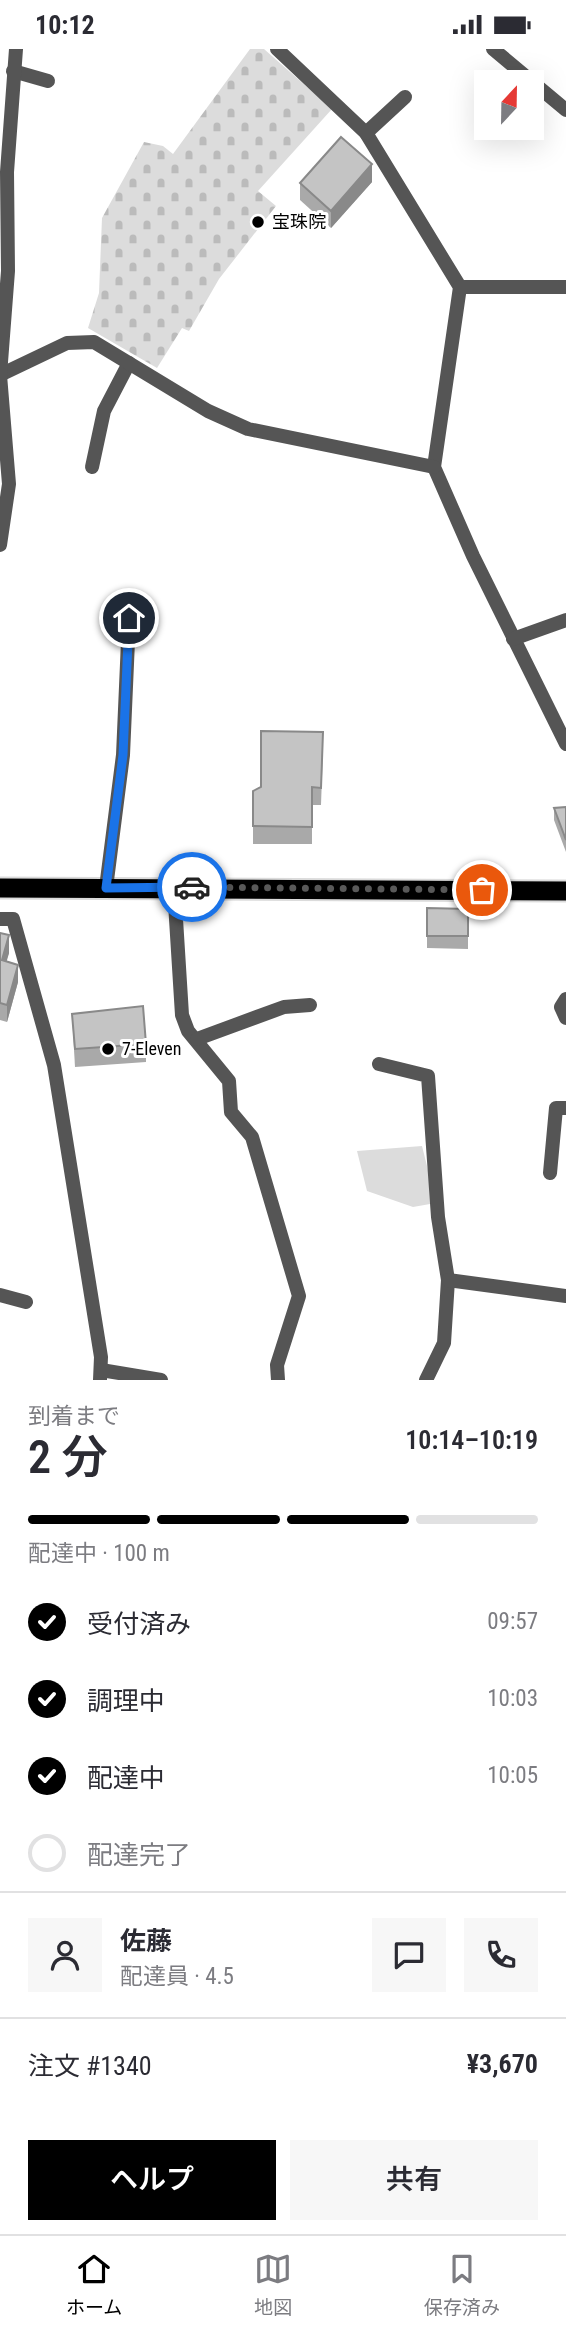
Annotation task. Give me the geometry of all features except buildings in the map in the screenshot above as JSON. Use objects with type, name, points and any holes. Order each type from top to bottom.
[{"type":"highway","points":[[0,888],[566,891]]},
{"type":"street","points":[[0,541],[9,484],[0,375],[8,271],[7,172],[16,49]]},
{"type":"street","points":[[277,49],[366,133],[460,287],[434,467],[513,639],[566,744]]},
{"type":"street","points":[[493,49],[565,108]]},
{"type":"street","points":[[13,71],[48,81]]},
{"type":"street","points":[[366,133],[405,97]]},
{"type":"street","points":[[460,287],[566,287]]},
{"type":"street","points":[[0,375],[67,343],[93,342],[208,411],[248,429],[434,467]]},
{"type":"street","points":[[92,467],[104,411],[129,363]]},
{"type":"street","points":[[106,888],[123,755],[129,618]]},
{"type":"street","points":[[513,639],[566,620]]},
{"type":"street","points":[[174,887],[182,1015],[188,1031],[229,1081],[231,1112],[252,1136],[299,1296],[277,1365],[278,1380]]},
{"type":"street","points":[[0,919],[13,919],[54,1065],[101,1375],[161,1380]]},
{"type":"street","points":[[566,999],[561,1007],[566,1018]]},
{"type":"street","points":[[197,1039],[284,1007],[310,1005]]},
{"type":"street","points":[[379,1064],[428,1076],[438,1217],[448,1280],[444,1343],[426,1380]]},
{"type":"street","points":[[550,1173],[556,1108],[566,1108]]},
{"type":"street","points":[[448,1280],[566,1296]]},
{"type":"street","points":[[0,1295],[26,1302]]},
{"type":"green space","points":[[250,49],[264,49],[332,109],[258,191],[276,206],[219,279],[189,331],[182,328],[157,368],[88,328],[99,293],[102,218],[144,142],[163,146],[173,154]]},
{"type":"green space","points":[[422,1146],[429,1174],[430,1204],[413,1207],[367,1191],[357,1151]]},
{"type":"way so far","points":[[192,887],[482,890]]},
{"type":"place","name":"宝珠院","points":[[258,222]]},
{"type":"place","name":"7-Eleven","points":[[108,1049]]},
{"type":"route","points":[[129,618],[123,755],[106,888],[192,887]]}]
